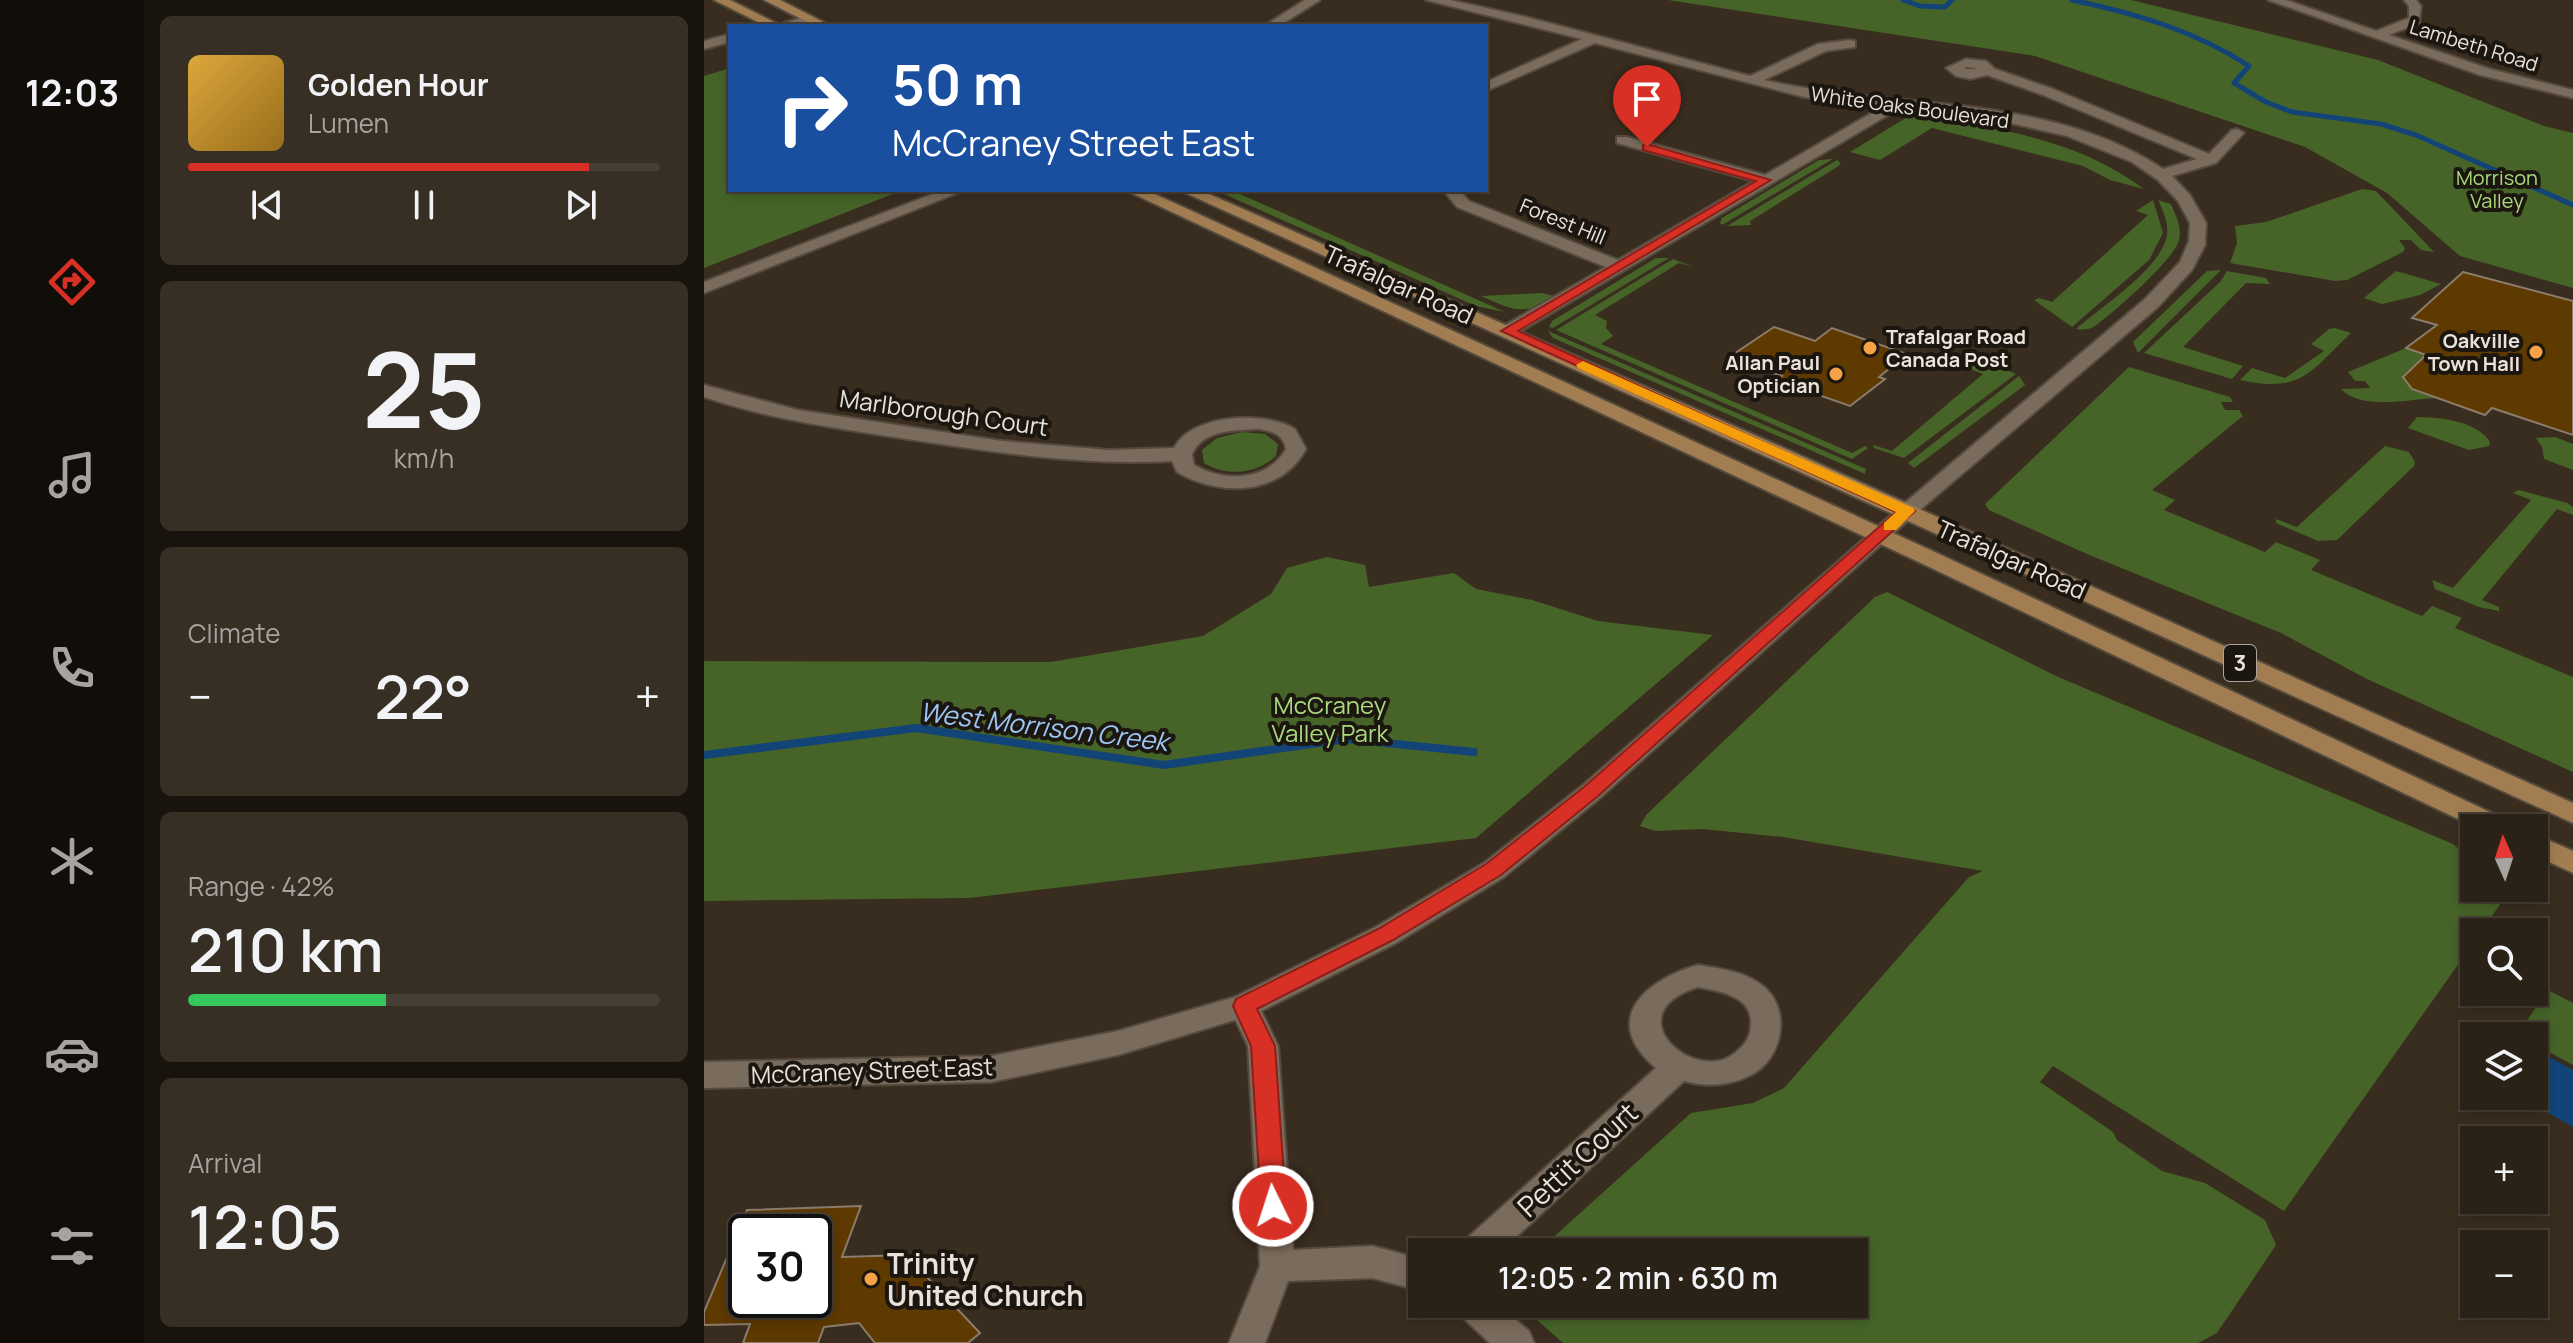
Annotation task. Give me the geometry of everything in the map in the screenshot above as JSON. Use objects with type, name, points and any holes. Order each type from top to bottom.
[{"type":"main road","points":[[720,0],[774,24]]},
{"type":"main road","points":[[770,0],[817,24]]},
{"type":"main road","name":"Trafalgar Road","points":[[1137,192],[2470,814]]},
{"type":"main road","name":"Trafalgar Road","points":[[1192,192],[1508,331],[2573,814]]},
{"type":"main road","points":[[2548,851],[2573,863]]},
{"type":"street","points":[[1273,24],[1314,0]]},
{"type":"street","name":"White Oaks Boulevard","points":[[1432,0],[1534,21],[1806,94],[2000,117],[2085,138],[2133,158],[2181,193],[2198,222],[2196,251],[2185,267],[2129,320],[1880,536]]},
{"type":"street","name":"Lambeth Road","points":[[2274,0],[2485,72],[2573,94]]},
{"type":"street","points":[[2377,35],[2415,20],[2415,6],[2410,0]]},
{"type":"street","points":[[1488,86],[1595,38]]},
{"type":"street","points":[[704,45],[728,39]]},
{"type":"street","points":[[1753,80],[1823,47],[1850,44]]},
{"type":"street","points":[[704,53],[728,47]]},
{"type":"street","points":[[1987,71],[2048,92],[2211,160]]},
{"type":"street","points":[[2000,117],[2048,92]]},
{"type":"street","points":[[1508,331],[1897,104]]},
{"type":"street","points":[[2160,175],[2211,160],[2237,133]]},
{"type":"street","points":[[1622,140],[1766,180]]},
{"type":"street","points":[[704,288],[952,192]]},
{"type":"street","name":"Forest Hill","points":[[1453,192],[1463,204],[1619,266]]},
{"type":"street","name":"Marlborough Court","points":[[704,391],[740,404],[790,415],[964,443],[1065,455],[1117,457],[1181,454]]},
{"type":"street","points":[[1242,423],[1258,423],[1284,430],[1292,436],[1296,449],[1287,465],[1279,470],[1248,481],[1228,483],[1194,476],[1184,468],[1181,454],[1199,434],[1242,423]]},
{"type":"street","name":"McCraney Street East","points":[[704,1075],[991,1069],[1118,1043],[1244,1006],[1386,935],[1494,870],[1591,792],[1880,536]]},
{"type":"street","points":[[1244,1006],[1263,1046],[1277,1266],[1247,1343]]},
{"type":"street","name":"Pettit Court","points":[[1491,1238],[1678,1067]]},
{"type":"street","points":[[1277,1266],[1372,1262],[1408,1271]]},
{"type":"street","points":[[1488,1318],[1516,1343]]},
{"type":"green space","name":"Morrison Valley","points":[[1668,0],[2131,0],[2378,60],[2544,126],[2573,133],[2573,288],[2460,256],[2387,193],[2305,147],[2035,56]]},
{"type":"green space","points":[[728,69],[728,192],[898,192],[704,268],[704,76]]},
{"type":"green space","points":[[1909,116],[1971,124],[2061,146],[2090,157],[2144,189],[2110,180],[2083,166],[1932,128],[1880,160],[1850,152]]},
{"type":"green space","points":[[1833,159],[1722,225],[1720,223],[1722,218],[1819,160]]},
{"type":"green space","points":[[1837,160],[1841,163],[1837,167],[1750,221],[1751,225],[1727,226]]},
{"type":"green space","points":[[2362,189],[2376,191],[2434,252],[2421,250],[2411,240],[2399,240],[2405,248],[2403,252],[2347,280],[2335,281],[2230,263],[2237,243],[2235,226],[2266,222]]},
{"type":"green space","points":[[1220,192],[1235,192],[1505,312],[1476,306]]},
{"type":"green space","points":[[2153,200],[2163,233],[2149,260],[2072,327],[2034,300],[2039,298],[2052,302],[2148,215],[2136,211]]},
{"type":"green space","points":[[2158,200],[2171,204],[2177,217],[2180,235],[2175,249],[2142,286],[2104,319],[2090,328],[2076,329],[2126,289],[2159,254],[2165,242],[2167,226]]},
{"type":"green space","points":[[1656,258],[1669,258],[1553,328],[1549,327],[1552,321]]},
{"type":"green space","points":[[1673,259],[1694,267],[1679,263],[1595,315],[1607,321],[1606,328],[1613,336],[1601,344],[1852,453],[1865,446],[1868,448],[1852,459],[1556,330]]},
{"type":"green space","points":[[2221,270],[2138,353],[2133,342],[2207,271]]},
{"type":"green space","points":[[2227,271],[2266,278],[2270,284],[2246,283],[2183,347],[2243,366],[2232,379],[2144,353],[2220,282]]},
{"type":"green space","points":[[2396,271],[2441,284],[2420,295],[2382,304],[2364,298]]},
{"type":"green space","points":[[1542,293],[1557,297],[1536,307],[1519,309],[1481,296]]},
{"type":"green space","points":[[2329,329],[2351,333],[2303,376],[2278,384],[2240,380],[2252,368],[2285,378],[2324,351],[2311,344]]},
{"type":"green space","points":[[1548,331],[1866,469],[1865,474],[1553,338]]},
{"type":"green space","points":[[2406,348],[2426,355],[2403,377],[2412,389],[2437,398],[2375,402],[2350,396],[2341,389],[2370,388],[2365,381],[2355,381],[2348,372]]},
{"type":"green space","points":[[1995,365],[2016,374],[1904,458],[1874,448],[1873,445],[1892,451],[1983,374],[1965,367]]},
{"type":"green space","points":[[2129,367],[2230,397],[2233,402],[2221,402],[2225,410],[2239,410],[2243,416],[2152,490],[2175,500],[2164,510],[2265,552],[2276,542],[2320,560],[2311,570],[2422,616],[2432,606],[2462,618],[2455,628],[2573,677],[2573,772],[2367,679],[2281,633],[2087,554],[1989,510],[1985,504]]},
{"type":"green space","points":[[2019,376],[2025,385],[1914,468],[1908,463]]},
{"type":"green space","points":[[2417,417],[2447,419],[2467,425],[2484,435],[2490,442],[2489,446],[2469,450],[2408,428]]},
{"type":"green space","points":[[1242,432],[1265,434],[1278,444],[1276,456],[1260,467],[1241,472],[1222,470],[1204,463],[1202,450],[1217,438]]},
{"type":"green space","points":[[2555,437],[2573,444],[2573,470],[2544,459],[2542,447],[2536,438]]},
{"type":"green space","points":[[2385,446],[2409,452],[2414,466],[2337,540],[2318,541],[2276,523],[2276,519],[2297,527]]},
{"type":"green space","points":[[2519,490],[2567,503],[2573,507],[2573,515],[2557,509],[2482,600],[2499,607],[2499,611],[2479,607],[2435,589],[2432,580],[2453,588],[2531,500],[2513,493]]},
{"type":"green space","name":"McCraney Valley Park","points":[[1327,557],[1365,565],[1369,587],[1454,573],[1476,589],[1532,600],[1598,621],[1713,635],[1476,838],[970,898],[704,901],[704,661],[1051,662],[1203,636],[1271,594],[1287,568]]},
{"type":"green space","points":[[1887,592],[2056,676],[2453,844],[2460,850],[2460,902],[2501,903],[2491,918],[2460,918],[2460,962],[2284,1211],[2053,1066],[2040,1082],[2113,1132],[2117,1140],[2162,1171],[2205,1183],[2265,1220],[2276,1245],[2217,1333],[2198,1343],[1563,1343],[1535,1318],[1868,1318],[1868,1238],[1553,1238],[1691,1113],[1753,1103],[1784,1088],[1969,877],[1983,871],[1783,837],[1702,829],[1655,831],[1640,826],[1646,815],[1875,597]]},
{"type":"green space","points":[[2548,990],[2573,1003],[2573,1065],[2548,1052],[2548,1022],[2526,1022],[2537,1006],[2548,1006]]},
{"type":"water","points":[[2548,1056],[2573,1070],[2573,1127],[2543,1110],[2548,1110]]},
{"type":"building","name":"Oakville Town Hall","points":[[2463,272],[2573,301],[2573,435],[2492,408],[2485,415],[2412,389],[2403,377],[2426,355],[2406,348],[2437,325],[2412,318]]},
{"type":"building","points":[[1774,327],[1815,341],[1832,328],[1907,354],[1879,377],[1885,379],[1850,406],[1776,380],[1782,376],[1728,358]]},
{"type":"building","name":"Trinity United Church","points":[[861,1206],[842,1257],[906,1255],[980,1333],[968,1343],[875,1343],[859,1323],[824,1327],[818,1343],[743,1343],[750,1324],[704,1325],[704,1312],[728,1255],[728,1318],[832,1318],[832,1214],[745,1214],[747,1210]]},
{"type":"waterway","points":[[1903,0],[1920,6],[1945,7],[1952,0]]},
{"type":"waterway","points":[[2072,0],[2164,25],[2229,54],[2249,66],[2234,83],[2266,102],[2292,112],[2381,124],[2416,135],[2573,205]]},
{"type":"waterway","name":"West Morrison Creek","points":[[704,755],[916,728],[1164,765],[1347,739],[1474,752]]},
{"type":"slow traffic","points":[[1583,365],[1907,511],[1890,527]]},
{"type":"place","name":"Trafalgar Road Canada Post","points":[[1870,348]]},
{"type":"place","name":"Oakville Town Hall","points":[[2536,352]]},
{"type":"place","name":"Allan Paul Optician","points":[[1836,374]]},
{"type":"place","name":"Trinity United Church","points":[[871,1279]]},
{"type":"route","points":[[1273,1206],[1263,1046],[1244,1006],[1386,935],[1494,870],[1591,792],[1907,511],[1508,331],[1766,180],[1647,147]]}]
